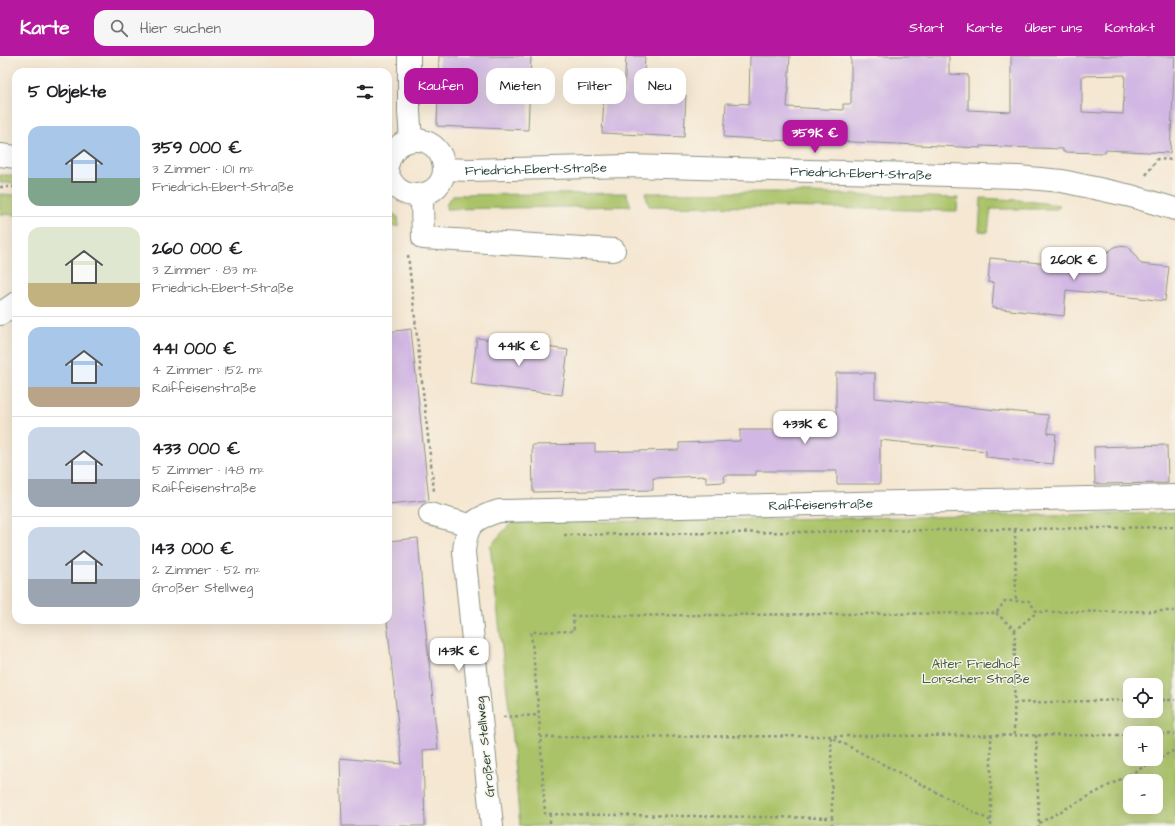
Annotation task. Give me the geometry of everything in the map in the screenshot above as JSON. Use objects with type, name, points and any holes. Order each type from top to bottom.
[{"type":"street","points":[[409,56],[409,112],[411,140]]},
{"type":"street","points":[[392,152],[396,147],[405,142],[411,140],[423,141],[431,144],[437,150],[442,158],[444,169],[437,185],[430,192],[420,195],[412,196],[404,193],[392,183]]},
{"type":"street","points":[[0,155],[12,156]]},
{"type":"street","name":"Friedrich-Ebert-Straße","points":[[444,169],[469,170],[629,166],[973,175],[1062,181],[1131,196],[1174,208]]},
{"type":"street","points":[[420,195],[422,204],[423,238],[614,250]]},
{"type":"street","points":[[0,314],[12,306]]},
{"type":"street","name":"Raiffeisenstraße","points":[[470,525],[483,516],[499,511],[1175,496]]},
{"type":"street","points":[[435,505],[470,525]]},
{"type":"street","name":"Großer Stellweg","points":[[470,525],[465,536],[464,552],[492,826]]},
{"type":"path","points":[[1131,196],[1157,159],[1175,160]]},
{"type":"path","points":[[0,187],[12,187]]},
{"type":"path","points":[[423,238],[408,254],[435,505]]},
{"type":"path","points":[[564,535],[1175,527]]},
{"type":"path","points":[[1015,529],[1016,601]]},
{"type":"path","points":[[996,613],[1005,601],[1029,601],[1037,612]]},
{"type":"path","points":[[1015,630],[1037,612],[1175,611]]},
{"type":"path","points":[[832,818],[545,814],[539,715],[531,632],[574,631],[573,616],[996,613],[1015,630],[1014,735]]},
{"type":"path","points":[[1014,703],[1123,700]]},
{"type":"path","points":[[1163,700],[1175,700]]},
{"type":"path","points":[[480,719],[539,715]]},
{"type":"path","points":[[540,737],[831,737],[991,734],[1123,735]]},
{"type":"path","points":[[991,734],[991,826]]},
{"type":"path","points":[[1163,734],[1175,734]]},
{"type":"path","points":[[1036,735],[1039,825],[1175,750]]},
{"type":"path","points":[[831,737],[832,826]]},
{"type":"path","points":[[831,737],[991,821]]},
{"type":"path","points":[[550,814],[550,826]]},
{"type":"green space","points":[[0,175],[12,175],[12,183],[0,183]]},
{"type":"green space","points":[[776,192],[958,198],[957,211],[649,206],[645,193]]},
{"type":"green space","points":[[626,193],[631,206],[446,209],[447,202],[454,195]]},
{"type":"green space","points":[[0,194],[12,195],[12,215],[0,214]]},
{"type":"green space","points":[[981,198],[1018,200],[1060,205],[1057,209],[991,209],[988,232],[979,231]]},
{"type":"green space","points":[[392,213],[398,217],[399,226],[392,227]]},
{"type":"green space","name":"Alter Friedhof Lorscher Straße","points":[[1175,513],[1175,826],[520,826],[510,717],[490,546],[511,523]]},
{"type":"building","points":[[439,56],[531,56],[531,68],[486,68],[486,104],[529,104],[528,130],[437,126],[438,104],[478,104],[478,68],[439,68]]},
{"type":"building","points":[[626,56],[645,56],[644,68],[634,68],[634,104],[686,104],[684,137],[602,133],[604,104],[626,104]]},
{"type":"building","points":[[750,56],[790,56],[787,107],[843,110],[843,104],[851,104],[851,56],[949,56],[949,74],[968,75],[968,110],[1011,112],[1011,56],[1175,56],[1170,153],[1105,150],[1105,153],[1063,152],[1063,149],[981,146],[981,148],[807,140],[807,142],[724,137],[726,103],[749,104]],"holes":[[[1125,75],[1123,114],[1082,112],[1082,76]]]},
{"type":"building","points":[[1116,246],[1129,247],[1141,264],[1169,267],[1165,301],[1066,290],[1064,316],[992,308],[994,283],[988,282],[990,258],[1080,267],[1081,249],[1108,252]]},
{"type":"building","points":[[411,329],[429,500],[392,504],[392,331]]},
{"type":"building","points":[[477,338],[568,350],[562,395],[471,384]]},
{"type":"building","points":[[836,373],[875,373],[875,398],[1048,415],[1048,433],[1056,434],[1053,464],[986,457],[986,451],[880,440],[880,484],[837,484],[837,471],[756,471],[756,475],[724,475],[725,482],[706,483],[706,476],[653,478],[653,490],[533,492],[532,445],[595,444],[595,452],[679,450],[679,443],[740,441],[740,430],[836,430]]},
{"type":"building","points":[[1167,445],[1168,483],[1095,484],[1094,447]]},
{"type":"building","points":[[418,538],[438,749],[423,750],[425,826],[342,826],[340,758],[402,764],[387,624],[392,624],[392,541]]}]
